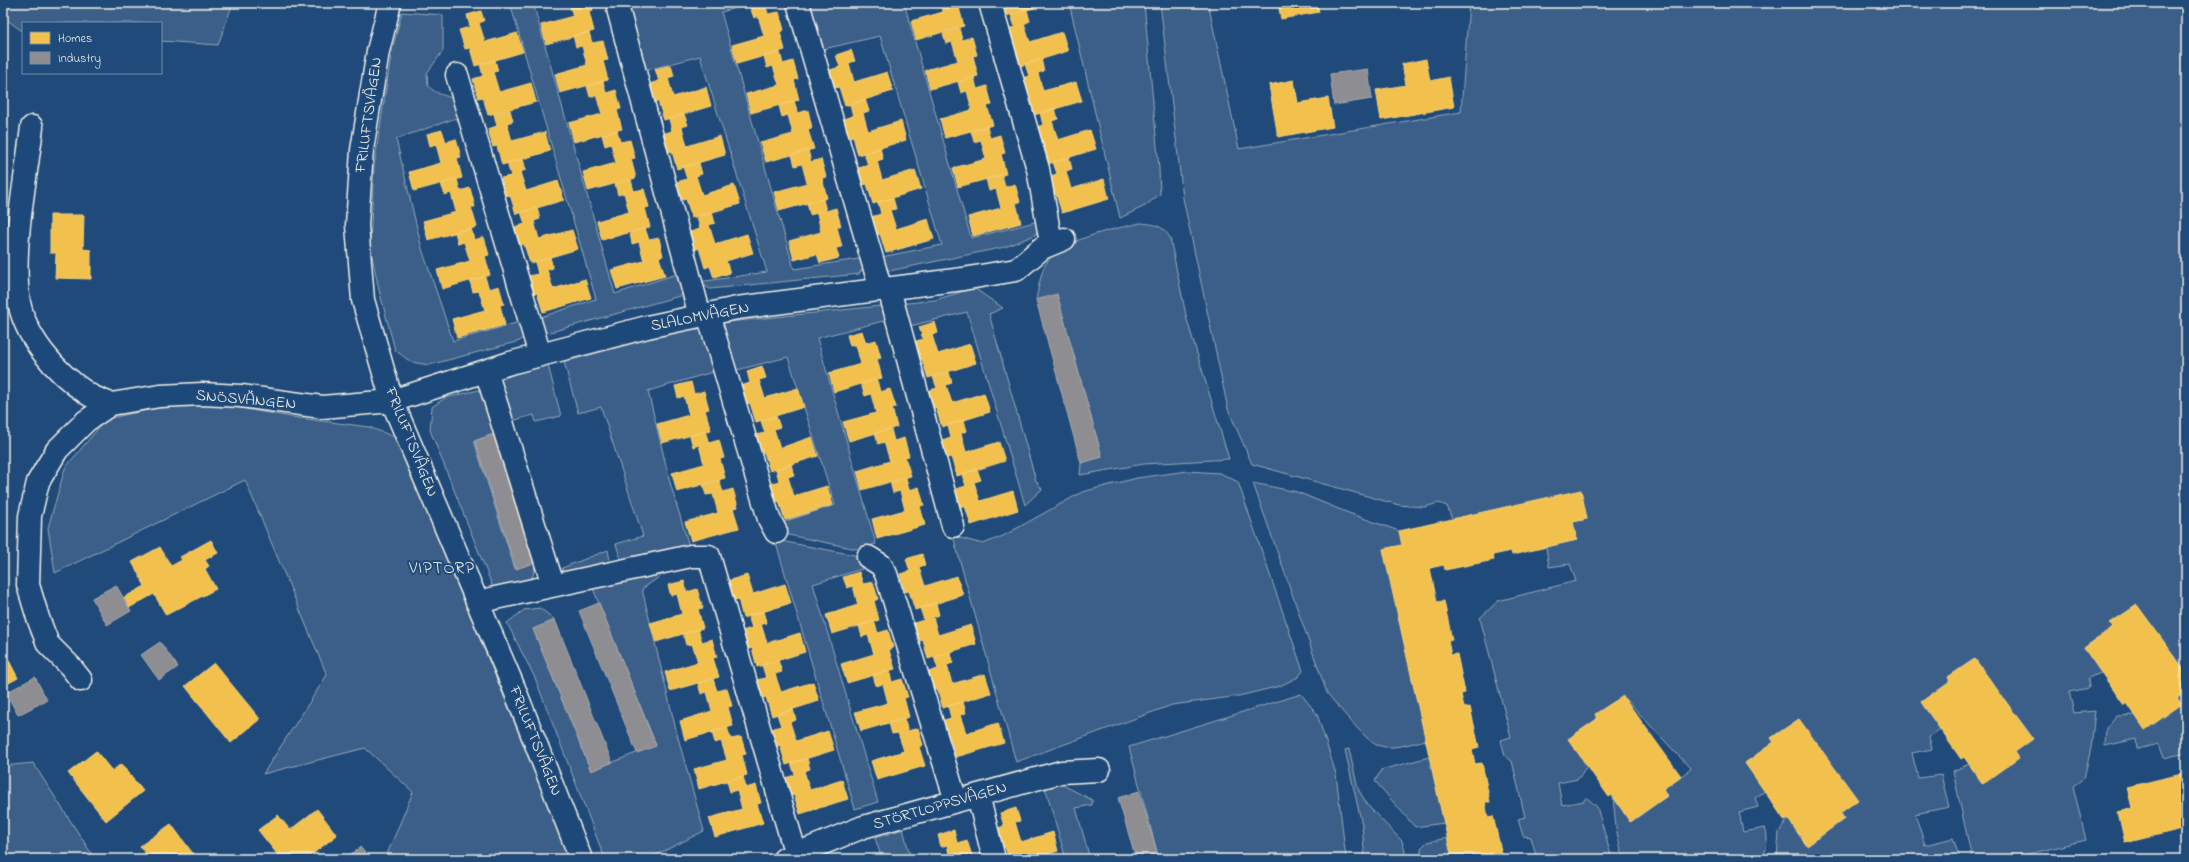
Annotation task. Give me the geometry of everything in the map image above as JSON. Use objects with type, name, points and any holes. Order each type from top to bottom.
[{"type":"street","name":"FRILUFTSVÄGEN","points":[[390,3],[378,51],[362,150],[357,225],[363,300],[392,401],[478,602],[581,859]]},
{"type":"street","points":[[798,3],[885,289],[954,526]]},
{"type":"street","name":"SLALOMVÄGEN","points":[[392,401],[540,355],[647,327],[736,308],[885,289],[1016,270],[1058,241],[990,3]]},
{"type":"street","points":[[618,9],[704,315],[769,519],[776,532]]},
{"type":"street","points":[[457,75],[540,355]]},
{"type":"street","points":[[32,127],[16,260],[18,297],[28,326],[43,352],[65,376],[89,395],[111,404]]},
{"type":"street","points":[[486,371],[553,585]]},
{"type":"street","name":"SNÖSVÄNGEN","points":[[81,680],[70,666],[48,644],[28,585],[30,516],[38,482],[57,450],[86,421],[111,404],[160,396],[202,394],[241,396],[322,407],[392,401]]},
{"type":"street","points":[[478,602],[690,556],[709,556],[797,856]]},
{"type":"street","points":[[868,557],[881,565],[886,574],[956,801]]},
{"type":"street","name":"STÖRTLOPPSVÄGEN","points":[[797,856],[863,827],[1061,772],[1099,770]]},
{"type":"street","points":[[978,795],[994,859]]},
{"type":"shaded area","points":[[3,3],[233,3],[218,45],[162,41],[162,22],[22,22],[22,31],[3,17]]},
{"type":"shaded area","points":[[510,3],[533,3],[615,294],[683,272],[683,295],[547,333],[540,325],[538,318],[596,299]]},
{"type":"shaded area","points":[[625,3],[755,3],[721,12],[794,269],[865,258],[863,268],[859,274],[710,289],[699,282],[767,272],[700,56],[640,72]]},
{"type":"shaded area","points":[[805,3],[904,3],[971,238],[1039,221],[1040,226],[1035,235],[1005,247],[889,271],[881,257],[942,245],[880,36],[819,50]]},
{"type":"shaded area","points":[[1069,3],[1144,3],[1160,194],[1145,206],[1120,218]]},
{"type":"shaded area","points":[[1160,3],[1208,3],[1239,149],[1461,112],[1469,3],[2186,3],[2186,672],[2137,605],[2111,623],[2113,627],[2084,648],[2101,673],[2088,678],[2089,688],[2069,692],[2074,713],[2095,711],[2091,748],[2084,778],[2073,786],[2086,840],[2008,859],[1972,859],[1953,771],[1969,764],[1983,784],[2015,752],[2033,738],[1974,659],[1948,677],[1950,681],[1921,702],[1940,729],[1929,737],[1932,749],[1912,753],[1918,778],[1941,775],[1949,807],[1915,814],[1925,845],[1953,838],[1960,859],[1777,859],[1779,832],[1788,819],[1807,846],[1844,819],[1799,719],[1771,738],[1774,742],[1745,763],[1765,791],[1755,798],[1758,807],[1739,812],[1743,832],[1765,828],[1767,840],[1763,859],[1706,859],[1704,854],[1679,857],[1679,859],[1623,859],[1616,828],[1613,797],[1631,822],[1667,796],[1663,789],[1691,769],[1623,696],[1596,714],[1597,719],[1569,739],[1587,766],[1578,779],[1558,783],[1562,805],[1584,801],[1586,797],[1597,807],[1612,859],[1537,859],[1531,837],[1523,836],[1518,819],[1525,817],[1512,761],[1505,756],[1501,740],[1511,737],[1480,618],[1498,601],[1576,581],[1570,564],[1549,567],[1546,547],[1577,540],[1573,522],[1587,519],[1581,491],[1452,519],[1447,506],[1439,503],[1424,507],[1399,505],[1252,464],[1228,409],[1183,198]]},
{"type":"shaded area","points":[[402,12],[443,15],[443,51],[427,73],[428,86],[439,94],[460,102],[465,115],[396,139],[422,249],[453,341],[523,321],[525,335],[520,341],[429,365],[411,362],[395,350],[379,290],[370,246],[374,166],[392,50]]},
{"type":"shaded area","points":[[1140,223],[1158,226],[1164,230],[1170,238],[1187,320],[1229,459],[1144,464],[1080,475],[1081,463],[1102,457],[1057,295],[1036,300],[1040,279],[1044,267],[1051,257],[1061,249],[1086,237]]},
{"type":"shaded area","points":[[974,288],[1003,308],[989,314],[1036,481],[1042,489],[1025,505],[967,312],[906,327],[899,304],[935,300]]},
{"type":"shaded area","points":[[890,305],[891,319],[817,338],[876,544],[857,549],[779,533],[777,524],[835,505],[788,357],[733,371],[719,323]]},
{"type":"shaded area","points":[[693,327],[705,334],[716,371],[648,391],[671,486],[689,546],[623,566],[616,544],[643,536],[601,407],[578,413],[564,362]]},
{"type":"shaded area","points":[[548,365],[561,416],[536,422],[534,415],[511,421],[500,378]]},
{"type":"shaded area","points":[[483,389],[496,433],[474,441],[515,569],[536,562],[532,579],[521,586],[494,590],[430,430],[432,407],[445,398]]},
{"type":"shaded area","points":[[194,400],[291,417],[369,427],[397,438],[571,859],[385,859],[413,792],[365,748],[263,774],[327,675],[245,480],[55,573],[48,528],[65,468],[106,419]]},
{"type":"shaded area","points":[[1187,471],[1220,473],[1238,482],[1303,671],[1298,677],[1280,686],[1239,696],[1172,705],[1016,762],[953,536],[983,544],[1003,536],[1082,492],[1137,478]]},
{"type":"shaded area","points":[[1253,483],[1297,492],[1399,531],[1402,545],[1383,549],[1426,740],[1395,747],[1383,747],[1377,745],[1359,730],[1327,693]]},
{"type":"shaded area","points":[[775,540],[865,557],[875,565],[813,584],[878,802],[855,809]]},
{"type":"shaded area","points":[[608,550],[611,566],[564,578],[562,568]]},
{"type":"shaded area","points":[[678,564],[642,589],[678,738],[704,831],[648,859],[605,859],[535,678],[507,623],[524,610],[540,608],[555,620],[533,629],[591,771],[656,745],[592,586]]},
{"type":"shaded area","points":[[2186,692],[2186,753],[2164,758],[2159,744],[2137,749],[2136,739],[2105,746],[2106,728],[2116,716],[2135,715],[2145,729],[2181,704],[2177,698]]},
{"type":"shaded area","points":[[1301,694],[1317,714],[1336,774],[1346,859],[1159,859],[1129,747]]},
{"type":"shaded area","points":[[1349,749],[1358,789],[1369,807],[1402,841],[1407,859],[1365,859],[1362,825],[1345,750]]},
{"type":"shaded area","points":[[1429,757],[1444,823],[1415,827],[1375,781],[1381,770]]},
{"type":"shaded area","points":[[33,763],[95,859],[3,859],[3,766]]},
{"type":"shaded area","points":[[1059,783],[1092,800],[1092,805],[1076,808],[1090,859],[1066,859],[1045,787]]},
{"type":"shaded area","points":[[903,829],[911,859],[882,859],[875,838]]},
{"type":"shaded area","points":[[1448,838],[1452,858],[1421,859],[1421,848],[1427,842]]},
{"type":"building: Homes","points":[[569,3],[591,3],[593,10],[589,12],[594,31],[546,44],[541,25],[573,16]]},
{"type":"building: Homes","points":[[765,3],[768,14],[779,12],[784,30],[780,32],[785,50],[737,64],[732,45],[764,36],[758,16],[754,18],[750,7]]},
{"type":"building: Homes","points":[[940,3],[963,3],[964,7],[959,8],[964,26],[916,40],[911,21],[943,12]]},
{"type":"building: Homes","points":[[1002,3],[1051,3],[1006,16]]},
{"type":"building: Homes","points":[[1278,3],[1317,3],[1319,12],[1281,19]]},
{"type":"building: Homes","points":[[1027,10],[1030,21],[1024,24],[1030,42],[1062,32],[1068,51],[1020,66],[1014,47],[1010,48],[1005,30],[1015,27],[1011,15]]},
{"type":"building: Homes","points":[[481,11],[484,21],[479,23],[485,42],[517,33],[523,52],[475,66],[470,48],[465,49],[459,30],[470,27],[467,15]]},
{"type":"building: Homes","points":[[959,28],[962,40],[972,37],[977,55],[973,56],[978,76],[930,89],[925,70],[958,61],[952,42],[946,44],[943,33]]},
{"type":"building: Homes","points":[[589,32],[592,43],[603,41],[608,60],[603,61],[608,80],[560,93],[555,74],[587,65],[582,46],[576,47],[573,36]]},
{"type":"building: Homes","points":[[851,50],[855,61],[849,63],[854,82],[887,72],[893,91],[845,106],[839,87],[835,88],[830,70],[840,67],[836,55]]},
{"type":"building: Homes","points":[[780,52],[783,64],[793,61],[798,79],[794,80],[799,100],[751,113],[746,94],[779,85],[773,66],[767,68],[764,56]]},
{"type":"building: Homes","points":[[1041,59],[1044,71],[1038,73],[1043,91],[1076,82],[1082,101],[1034,115],[1018,79],[1029,76],[1025,64]]},
{"type":"building: Homes","points":[[1426,59],[1430,81],[1449,77],[1454,107],[1381,120],[1376,90],[1406,85],[1402,64]]},
{"type":"building: Homes","points":[[495,60],[498,71],[493,72],[499,92],[531,83],[536,102],[488,115],[483,97],[478,98],[473,79],[483,76],[480,64]]},
{"type":"building: Homes","points":[[671,65],[674,76],[668,78],[673,97],[706,87],[711,106],[664,120],[658,101],[654,102],[649,84],[659,81],[655,69]]},
{"type":"building: Homes","points":[[974,77],[977,89],[987,86],[992,105],[987,106],[993,125],[945,138],[940,119],[972,110],[967,91],[961,93],[958,82]]},
{"type":"building: Homes","points":[[1294,80],[1298,103],[1328,98],[1333,127],[1278,137],[1269,85]]},
{"type":"building: Homes","points":[[603,81],[606,93],[616,90],[621,109],[617,110],[622,129],[574,142],[569,123],[602,114],[596,95],[590,97],[587,86]]},
{"type":"building: Homes","points":[[865,99],[869,111],[863,113],[868,131],[901,121],[906,140],[858,155],[853,136],[848,137],[843,119],[853,116],[850,104]]},
{"type":"building: Homes","points":[[794,101],[798,113],[808,110],[812,128],[808,130],[814,149],[766,162],[760,143],[793,134],[788,115],[782,117],[779,106]]},
{"type":"building: Homes","points":[[1055,108],[1058,119],[1052,121],[1058,140],[1090,130],[1096,149],[1048,164],[1042,144],[1033,128],[1043,125],[1040,113]]},
{"type":"building: Homes","points":[[510,110],[513,121],[507,123],[512,141],[545,132],[550,151],[502,165],[497,146],[493,147],[488,129],[497,126],[494,114]]},
{"type":"building: Homes","points":[[684,114],[688,125],[682,127],[687,146],[720,136],[725,155],[677,169],[672,151],[668,152],[662,134],[672,131],[669,119]]},
{"type":"building: Homes","points":[[987,126],[990,138],[1000,135],[1005,153],[1001,154],[1006,174],[958,187],[953,168],[986,159],[981,140],[974,142],[971,131]]},
{"type":"building: Homes","points":[[442,130],[446,142],[456,139],[461,157],[457,158],[462,178],[414,191],[409,172],[441,163],[436,144],[430,146],[427,134]]},
{"type":"building: Homes","points":[[617,130],[620,142],[630,140],[635,158],[631,159],[636,178],[588,191],[583,172],[616,163],[611,144],[605,146],[602,135]]},
{"type":"building: Homes","points":[[880,148],[883,159],[877,161],[882,180],[915,170],[921,189],[873,204],[867,184],[863,185],[858,168],[868,165],[864,153]]},
{"type":"building: Homes","points":[[808,150],[811,162],[821,159],[826,177],[822,178],[827,198],[779,211],[774,192],[807,183],[802,164],[795,166],[792,155]]},
{"type":"building: Homes","points":[[1069,158],[1072,169],[1066,171],[1071,189],[1104,179],[1109,199],[1062,213],[1056,194],[1052,195],[1046,177],[1057,174],[1053,162]]},
{"type":"building: Homes","points":[[523,159],[526,170],[520,172],[526,191],[558,181],[564,200],[516,214],[510,195],[506,196],[501,178],[511,176],[507,163]]},
{"type":"building: Homes","points":[[699,163],[702,174],[696,176],[702,195],[734,185],[740,204],[692,218],[686,199],[682,200],[677,182],[687,179],[683,167]]},
{"type":"building: Homes","points":[[1002,175],[1005,187],[1015,184],[1020,202],[1016,203],[1021,223],[973,236],[968,217],[1001,208],[996,189],[989,191],[986,179]]},
{"type":"building: Homes","points":[[457,179],[460,191],[470,188],[475,207],[471,207],[477,227],[428,240],[423,221],[456,212],[451,193],[445,195],[441,184]]},
{"type":"building: Homes","points":[[631,180],[634,191],[644,189],[649,207],[645,208],[650,227],[602,240],[597,221],[629,212],[624,193],[618,195],[615,184]]},
{"type":"building: Homes","points":[[893,198],[896,209],[890,210],[896,229],[928,219],[934,239],[886,253],[880,234],[876,235],[871,217],[881,214],[878,202]]},
{"type":"building: Homes","points":[[823,199],[826,211],[836,208],[841,226],[837,227],[842,247],[836,248],[839,258],[820,263],[817,254],[794,260],[789,241],[821,232],[817,213],[810,215],[807,203]]},
{"type":"building: Homes","points":[[537,208],[540,219],[534,221],[539,239],[572,230],[578,249],[530,263],[524,244],[520,245],[515,227],[525,224],[521,212]]},
{"type":"building: Homes","points":[[712,212],[715,223],[709,225],[715,244],[747,234],[753,253],[726,261],[730,273],[714,278],[710,266],[705,268],[699,248],[695,250],[690,232],[700,229],[697,217]]},
{"type":"building: Homes","points":[[50,215],[84,215],[83,249],[91,250],[91,279],[55,278],[56,253],[50,253]]},
{"type":"building: Homes","points":[[471,228],[474,240],[484,237],[489,255],[485,256],[490,275],[442,289],[437,270],[470,261],[464,242],[458,244],[455,232]]},
{"type":"building: Homes","points":[[645,228],[649,240],[659,238],[663,256],[659,257],[665,276],[617,289],[611,270],[644,261],[639,242],[632,244],[630,233]]},
{"type":"building: Homes","points":[[550,257],[553,268],[547,270],[553,289],[585,279],[591,298],[543,312],[537,293],[533,294],[528,276],[538,274],[535,262]]},
{"type":"building: Homes","points":[[485,277],[489,289],[499,286],[504,304],[500,305],[505,325],[457,338],[452,319],[485,310],[479,291],[473,292],[470,281]]},
{"type":"building: Homes","points":[[935,322],[938,333],[932,335],[938,354],[970,344],[976,363],[928,378],[922,359],[918,360],[913,342],[923,339],[919,327]]},
{"type":"building: Homes","points":[[862,331],[866,343],[876,340],[881,358],[877,359],[882,378],[834,392],[829,373],[861,364],[856,345],[850,346],[847,335]]},
{"type":"building: Homes","points":[[762,366],[766,378],[759,380],[765,398],[798,388],[804,407],[756,422],[750,403],[746,404],[741,386],[750,383],[747,371]]},
{"type":"building: Homes","points":[[949,372],[952,383],[946,385],[952,403],[984,393],[990,412],[942,427],[936,408],[932,409],[927,391],[937,388],[933,377]]},
{"type":"building: Homes","points":[[877,380],[880,392],[890,389],[896,407],[892,408],[897,427],[849,441],[843,422],[876,413],[871,394],[865,396],[861,384]]},
{"type":"building: Homes","points":[[691,382],[694,394],[704,391],[709,409],[705,410],[711,430],[662,443],[657,424],[689,415],[684,396],[678,398],[675,386]]},
{"type":"building: Homes","points":[[3,409],[8,410],[3,454]]},
{"type":"building: Homes","points":[[776,416],[780,427],[774,429],[780,448],[812,437],[818,456],[770,471],[764,452],[760,453],[755,435],[765,433],[761,421]]},
{"type":"building: Homes","points":[[964,420],[967,431],[961,433],[966,452],[999,442],[1005,461],[957,476],[951,457],[947,458],[942,440],[951,437],[948,425]]},
{"type":"building: Homes","points":[[891,429],[894,441],[904,438],[909,456],[905,457],[911,476],[862,490],[857,471],[890,461],[884,442],[878,444],[875,433]]},
{"type":"building: Homes","points":[[705,431],[709,443],[719,440],[724,458],[720,459],[725,478],[677,492],[672,473],[704,464],[699,445],[693,447],[690,436]]},
{"type":"building: Homes","points":[[791,464],[794,475],[788,477],[794,496],[827,486],[833,505],[785,520],[779,501],[775,502],[769,484],[779,481],[776,469]]},
{"type":"building: Homes","points":[[977,469],[981,480],[974,482],[980,501],[1013,491],[1018,510],[971,525],[965,506],[961,507],[956,489],[966,486],[962,474]]},
{"type":"building: Homes","points":[[906,478],[909,490],[919,487],[924,505],[920,506],[925,525],[877,539],[872,519],[905,510],[900,491],[893,493],[890,482]]},
{"type":"building: Homes","points":[[719,480],[723,492],[733,489],[738,507],[733,508],[739,528],[691,541],[685,522],[718,513],[713,494],[706,495],[703,485]]},
{"type":"building: Homes","points":[[1581,490],[1587,519],[1573,522],[1577,540],[1512,555],[1511,551],[1493,555],[1494,560],[1445,570],[1444,565],[1430,568],[1437,602],[1444,601],[1452,640],[1448,641],[1451,655],[1457,654],[1465,693],[1461,694],[1464,708],[1470,707],[1479,747],[1472,749],[1475,764],[1482,763],[1490,802],[1485,802],[1488,817],[1493,816],[1502,855],[1496,856],[1497,859],[1452,859],[1383,549],[1402,545],[1399,531]]},
{"type":"building: Homes","points":[[211,540],[218,553],[205,560],[209,566],[205,569],[216,589],[166,615],[154,594],[129,608],[123,598],[145,586],[132,562],[160,547],[171,566],[182,560],[180,557]]},
{"type":"building: Homes","points":[[922,554],[925,565],[919,567],[925,586],[957,576],[963,595],[915,610],[909,591],[905,592],[900,574],[910,571],[906,559]]},
{"type":"building: Homes","points":[[859,572],[863,584],[873,582],[878,599],[874,601],[879,620],[832,634],[826,615],[858,605],[853,586],[847,588],[843,577]]},
{"type":"building: Homes","points":[[747,575],[753,594],[785,584],[791,603],[743,618],[738,599],[733,601],[727,581]]},
{"type":"building: Homes","points":[[684,581],[687,592],[697,589],[703,608],[698,609],[703,628],[656,642],[650,623],[682,614],[677,594],[671,596],[668,585]]},
{"type":"building: Homes","points":[[936,603],[939,615],[933,617],[938,635],[971,625],[976,644],[928,659],[923,640],[919,641],[914,623],[924,620],[920,608]]},
{"type":"building: Homes","points":[[2137,605],[2186,672],[2186,692],[2177,698],[2182,704],[2145,730],[2127,703],[2124,705],[2084,648],[2113,627],[2110,623]]},
{"type":"building: Homes","points":[[764,611],[767,623],[761,624],[767,643],[800,633],[805,652],[757,667],[752,648],[747,649],[742,631],[752,628],[748,616]]},
{"type":"building: Homes","points":[[874,621],[878,633],[888,630],[893,648],[889,650],[895,669],[847,683],[841,664],[874,654],[868,635],[862,637],[859,626]]},
{"type":"building: Homes","points":[[698,629],[702,642],[712,639],[717,657],[713,658],[719,677],[670,691],[665,672],[698,662],[692,644],[686,645],[683,634]]},
{"type":"building: Homes","points":[[3,649],[18,678],[3,686]]},
{"type":"building: Homes","points":[[950,652],[953,663],[947,665],[952,684],[985,674],[991,693],[943,708],[937,688],[933,690],[928,672],[938,669],[934,657]]},
{"type":"building: Homes","points":[[1975,659],[2033,739],[2015,752],[2019,758],[1983,784],[1964,757],[1961,759],[1921,702],[1950,681],[1948,677]]},
{"type":"building: Homes","points":[[778,660],[782,672],[775,674],[781,692],[813,682],[819,701],[772,716],[766,697],[762,698],[756,680],[766,678],[762,665]]},
{"type":"building: Homes","points":[[214,663],[260,719],[231,743],[185,686]]},
{"type":"building: Homes","points":[[889,670],[892,682],[902,679],[908,697],[904,698],[909,717],[861,731],[855,712],[888,703],[883,684],[876,686],[873,675]]},
{"type":"building: Homes","points":[[713,679],[717,691],[727,688],[732,706],[728,707],[733,726],[685,740],[680,721],[712,711],[707,692],[701,694],[698,683]]},
{"type":"building: Homes","points":[[1623,696],[1681,776],[1663,789],[1667,796],[1630,822],[1612,795],[1609,797],[1568,739],[1597,719],[1595,714]]},
{"type":"building: Homes","points":[[963,702],[966,713],[960,715],[966,733],[998,723],[1004,743],[956,757],[950,738],[946,739],[941,721],[951,718],[948,706]]},
{"type":"building: Homes","points":[[793,709],[796,720],[790,722],[796,741],[828,731],[834,750],[786,765],[780,745],[776,747],[771,729],[781,726],[777,714]]},
{"type":"building: Homes","points":[[904,719],[908,731],[918,728],[923,745],[919,747],[925,766],[877,780],[871,761],[904,751],[898,733],[892,734],[889,723]]},
{"type":"building: Homes","points":[[1799,719],[1858,800],[1840,813],[1844,819],[1807,846],[1788,819],[1785,821],[1745,763],[1774,742],[1771,738]]},
{"type":"building: Homes","points":[[727,727],[731,739],[741,737],[746,754],[742,755],[747,775],[699,789],[694,769],[727,760],[721,741],[715,743],[712,732]]},
{"type":"building: Homes","points":[[96,751],[112,771],[121,764],[143,791],[106,821],[68,773]]},
{"type":"building: Homes","points":[[807,758],[810,769],[804,771],[810,790],[842,780],[848,799],[800,814],[794,795],[790,796],[785,778],[795,775],[791,763]]},
{"type":"building: Homes","points":[[2186,773],[2186,828],[2125,843],[2118,812],[2132,808],[2127,787]]},
{"type":"building: Homes","points":[[743,776],[746,788],[756,785],[761,803],[757,804],[763,823],[715,837],[709,818],[742,809],[737,790],[730,792],[727,781]]},
{"type":"building: Homes","points":[[1016,808],[1020,821],[1015,822],[1021,842],[1053,832],[1058,851],[1033,859],[1009,859],[1005,847],[1001,849],[995,829],[1004,826],[1000,813]]},
{"type":"building: Homes","points":[[317,809],[337,835],[306,859],[281,859],[258,830],[278,815],[290,830]]},
{"type":"building: Homes","points":[[171,824],[197,859],[149,859],[140,846]]},
{"type":"building: Homes","points":[[954,830],[957,843],[967,840],[973,859],[950,859],[947,845],[941,847],[938,835]]},
{"type":"building: Industry","points":[[1368,69],[1372,99],[1334,105],[1330,74]]},
{"type":"building: Industry","points":[[1057,294],[1102,457],[1081,463],[1036,300]]},
{"type":"building: Industry","points":[[495,434],[537,562],[516,569],[475,441]]},
{"type":"building: Industry","points":[[116,585],[131,611],[107,625],[92,598]]},
{"type":"building: Industry","points":[[599,603],[656,746],[637,753],[579,611]]},
{"type":"building: Industry","points":[[555,620],[612,762],[591,771],[533,629]]},
{"type":"building: Industry","points":[[160,642],[178,667],[159,680],[141,655]]},
{"type":"building: Industry","points":[[35,677],[47,700],[18,715],[6,693]]},
{"type":"building: Industry","points":[[1139,791],[1159,859],[1136,859],[1118,798]]},
{"type":"building: Industry","points":[[360,847],[370,859],[345,859]]},
{"type":"district","name":"VIPTORP","points":[[442,568]]}]
